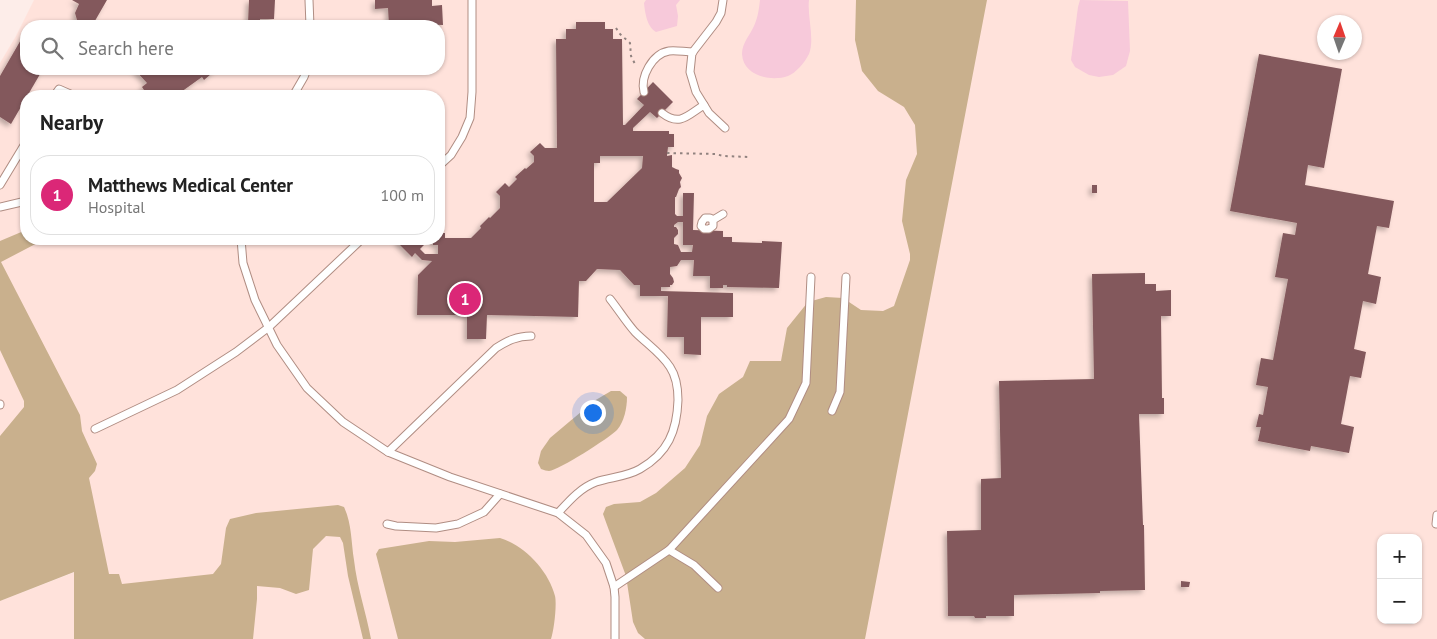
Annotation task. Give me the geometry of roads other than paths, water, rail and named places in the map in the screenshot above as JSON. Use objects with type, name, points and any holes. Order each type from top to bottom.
[{"type":"lane","points":[[309,0],[310,20]]},
{"type":"lane","points":[[445,160],[462,137],[470,118],[472,92],[472,0]]},
{"type":"lane","points":[[723,0],[721,13],[716,22],[693,52],[690,72],[696,92],[709,113],[724,128]]},
{"type":"lane","points":[[644,92],[643,80],[648,68],[656,58],[669,51],[693,52]]},
{"type":"lane","points":[[296,90],[304,75]]},
{"type":"lane","points":[[662,113],[669,119],[676,120],[704,105]]},
{"type":"lane","points":[[0,185],[20,152]]},
{"type":"lane","points":[[0,208],[20,203]]},
{"type":"lane","points":[[713,220],[723,214]]},
{"type":"lane","points":[[242,245],[244,263],[255,300],[278,345],[307,388],[343,422],[388,452],[450,477],[558,513],[586,535],[606,563],[614,587],[615,639]]},
{"type":"lane","points":[[95,429],[177,390],[236,352],[269,327],[354,245]]},
{"type":"lane","points":[[614,587],[669,550],[789,419],[806,383],[811,276]]},
{"type":"lane","points":[[832,411],[840,392],[846,277]]},
{"type":"lane","points":[[558,513],[576,494],[587,487],[597,482],[627,475],[652,461],[667,444],[672,436],[675,425],[678,389],[671,368],[658,352],[634,331],[610,299]]},
{"type":"lane","points":[[388,452],[496,348],[510,339],[531,336]]},
{"type":"lane","points":[[387,524],[436,528],[458,524],[484,512],[500,494]]},
{"type":"lane","points":[[1437,515],[1437,524]]},
{"type":"lane","points":[[669,550],[694,565],[718,588]]},
{"type":"place","name":"Matthews Medical Center","points":[[465,299]]}]
